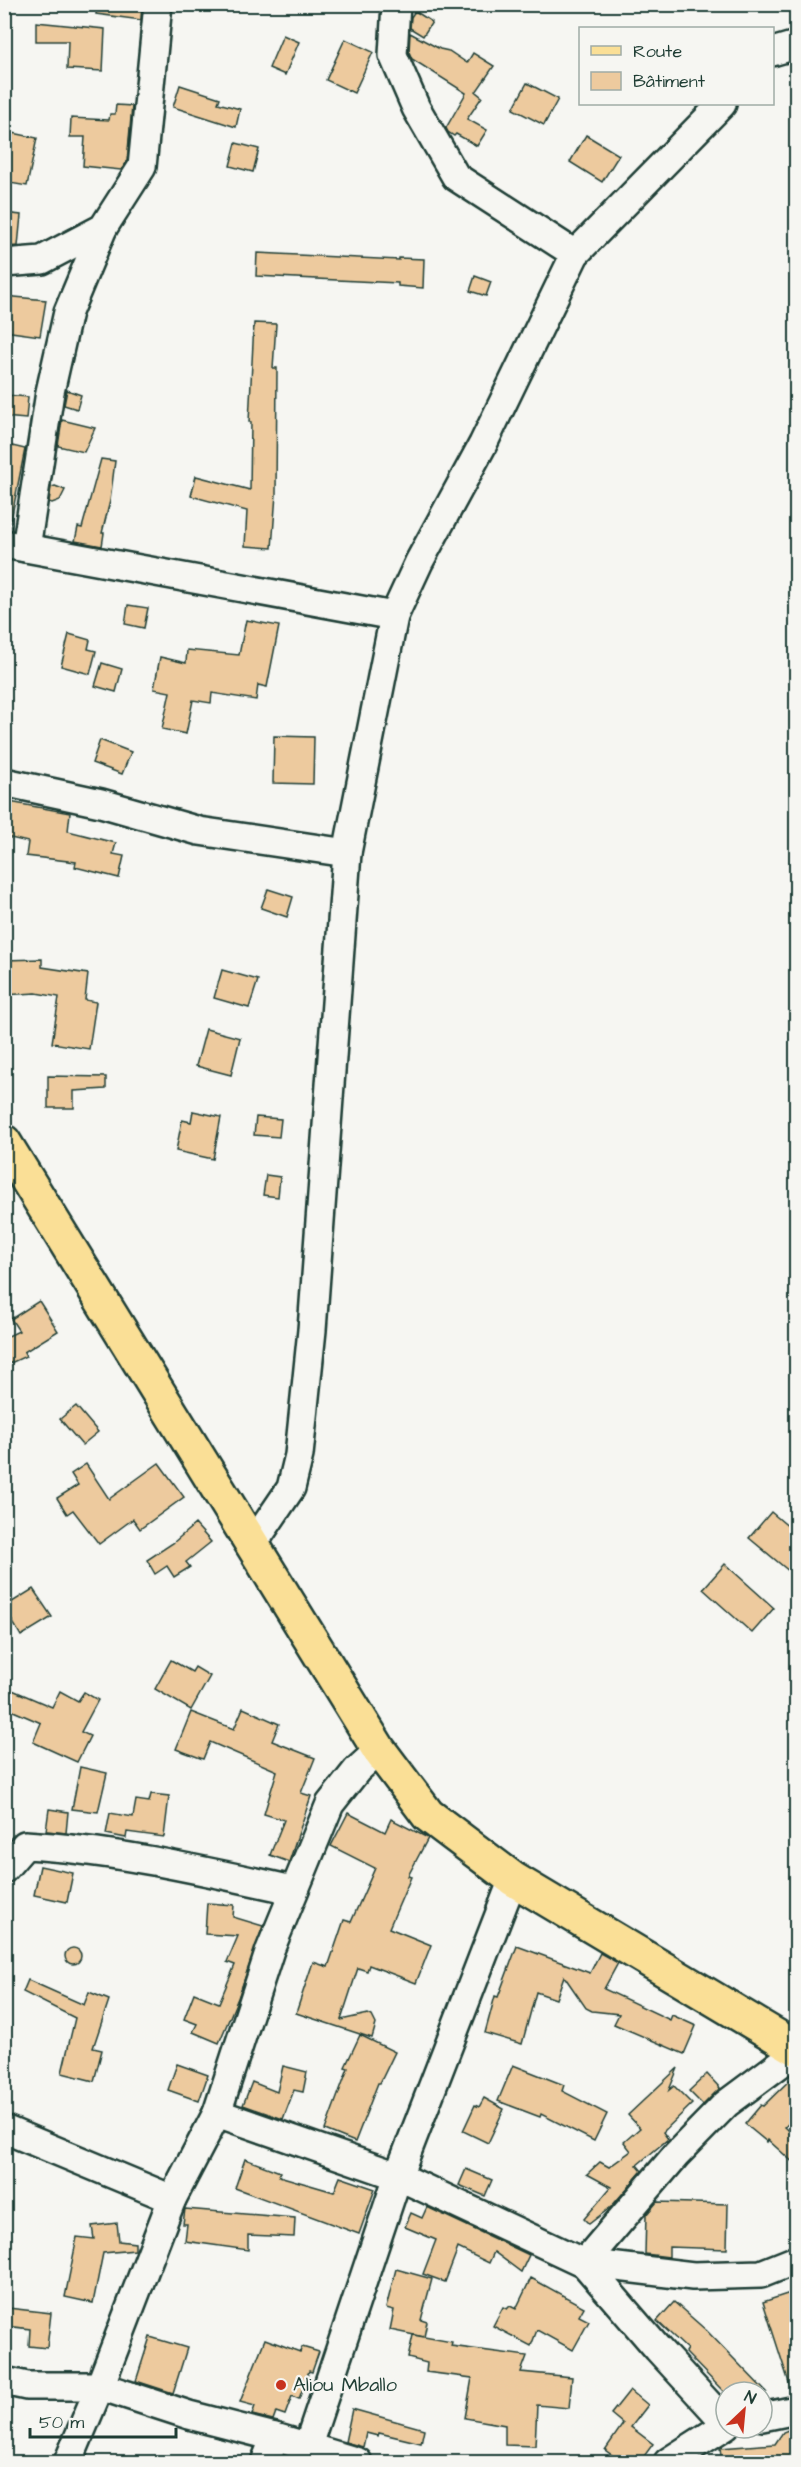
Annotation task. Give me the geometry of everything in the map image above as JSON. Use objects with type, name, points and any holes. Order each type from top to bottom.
[{"type":"main road","points":[[4,1142],[379,1750],[428,1815],[513,1879],[796,2050]]},
{"type":"street","points":[[158,4],[142,166],[103,228],[68,312],[15,546],[394,616]]},
{"type":"street","points":[[396,4],[393,55],[416,108],[456,177],[575,254]]},
{"type":"street","points":[[774,51],[796,45]]},
{"type":"street","points":[[253,1544],[291,1488],[299,1455],[313,1319],[347,853],[394,616],[419,562],[483,444],[575,254],[722,105]]},
{"type":"street","points":[[4,263],[42,260],[103,228]]},
{"type":"street","points":[[4,782],[101,803],[199,831],[347,853]]},
{"type":"street","points":[[68,2463],[172,2199],[217,2113],[270,1950],[330,1803],[357,1770],[379,1750]]},
{"type":"street","points":[[4,1869],[25,1845],[70,1847],[145,1858],[293,1890]]},
{"type":"street","points":[[307,2448],[398,2176],[513,1879]]},
{"type":"street","points":[[584,2263],[676,2155],[726,2104],[796,2050]]},
{"type":"street","points":[[217,2113],[398,2176],[584,2263],[693,2276],[761,2274],[796,2260]]},
{"type":"street","points":[[4,2130],[172,2199]]},
{"type":"street","points":[[584,2263],[714,2411]]},
{"type":"street","points":[[4,2381],[27,2386],[100,2386],[189,2415],[275,2437],[358,2463]]},
{"type":"street","points":[[774,2415],[796,2410]]},
{"type":"street","points":[[668,2463],[714,2432]]},
{"type":"street","points":[[265,2463],[275,2437]]},
{"type":"building","points":[[97,4],[142,4],[141,20],[96,14]]},
{"type":"building","points":[[415,11],[432,22],[423,36],[410,28],[411,17]]},
{"type":"building","points":[[36,22],[105,29],[103,71],[67,69],[68,41],[36,41]]},
{"type":"building","points":[[410,33],[440,49],[449,51],[467,63],[473,53],[494,66],[476,92],[482,97],[467,119],[487,130],[477,146],[448,132],[446,128],[466,93],[412,59],[409,52]]},
{"type":"building","points":[[283,35],[299,42],[285,75],[269,68]]},
{"type":"building","points":[[345,39],[373,52],[354,93],[326,80]]},
{"type":"building","points":[[527,83],[558,99],[544,125],[513,109]]},
{"type":"building","points":[[180,85],[220,98],[218,103],[240,109],[236,127],[173,107]]},
{"type":"building","points":[[116,105],[132,106],[127,162],[121,170],[83,166],[85,137],[70,137],[71,118],[109,120],[110,114],[115,114]]},
{"type":"building","points":[[13,133],[37,138],[27,186],[4,182]]},
{"type":"building","points":[[586,135],[619,155],[602,182],[570,162]]},
{"type":"building","points":[[236,143],[259,149],[253,172],[230,166]]},
{"type":"building","points":[[4,213],[21,215],[18,246],[4,247]]},
{"type":"building","points":[[257,253],[399,260],[399,258],[424,259],[423,288],[398,286],[398,283],[256,276]]},
{"type":"building","points":[[475,276],[491,282],[486,296],[470,291]]},
{"type":"building","points":[[4,296],[46,300],[40,336],[4,331]]},
{"type":"building","points":[[254,323],[276,324],[273,368],[277,368],[276,494],[272,548],[245,546],[247,511],[191,496],[196,476],[250,490],[251,422],[249,422]]},
{"type":"building","points":[[67,390],[81,395],[77,409],[64,405]]},
{"type":"building","points":[[6,395],[28,397],[26,419],[4,417]]},
{"type":"building","points":[[62,420],[95,428],[84,452],[58,446]]},
{"type":"building","points":[[4,444],[25,449],[10,525],[4,524]]},
{"type":"building","points":[[101,459],[115,461],[110,501],[102,533],[104,533],[102,546],[75,541],[78,527],[82,528]]},
{"type":"building","points":[[55,486],[65,490],[60,500],[52,503],[49,502],[51,487]]},
{"type":"building","points":[[128,605],[148,608],[144,628],[125,624]]},
{"type":"building","points":[[246,620],[279,626],[267,687],[258,685],[256,700],[212,693],[211,703],[193,700],[186,734],[162,729],[170,692],[154,689],[160,657],[186,663],[187,650],[239,655]]},
{"type":"building","points":[[69,634],[90,640],[88,649],[96,651],[90,674],[61,666]]},
{"type":"building","points":[[102,663],[122,669],[116,692],[95,686]]},
{"type":"building","points":[[274,736],[314,737],[313,784],[273,783]]},
{"type":"building","points":[[100,740],[131,752],[122,774],[92,763]]},
{"type":"building","points":[[4,801],[70,813],[68,831],[116,843],[113,854],[124,856],[119,878],[75,867],[76,862],[26,856],[28,842],[6,837],[9,823],[4,822]]},
{"type":"building","points":[[268,889],[293,897],[287,917],[261,908]]},
{"type":"building","points":[[42,959],[42,967],[88,974],[85,1000],[96,1002],[89,1049],[52,1043],[59,997],[36,993],[4,995],[4,960]]},
{"type":"building","points":[[222,970],[258,980],[249,1008],[214,998]]},
{"type":"building","points":[[206,1029],[240,1038],[231,1075],[196,1066]]},
{"type":"building","points":[[48,1076],[106,1077],[106,1089],[74,1091],[74,1108],[48,1108]]},
{"type":"building","points":[[193,1111],[221,1117],[213,1159],[176,1151],[182,1120],[191,1122]]},
{"type":"building","points":[[256,1117],[281,1119],[279,1137],[254,1135]]},
{"type":"building","points":[[266,1175],[280,1177],[278,1197],[263,1195]]},
{"type":"building","points":[[39,1301],[58,1331],[24,1352],[26,1356],[4,1366],[4,1338],[19,1331],[11,1319]]},
{"type":"building","points":[[76,1406],[98,1432],[82,1445],[60,1419]]},
{"type":"building","points":[[159,1463],[184,1497],[140,1529],[133,1519],[99,1544],[73,1510],[67,1514],[57,1498],[78,1485],[71,1474],[86,1464],[109,1499]]},
{"type":"building","points":[[771,1512],[796,1533],[796,1577],[749,1538]]},
{"type":"building","points":[[195,1524],[211,1542],[186,1562],[190,1567],[174,1577],[167,1566],[155,1574],[147,1560],[173,1543]]},
{"type":"building","points":[[725,1564],[774,1608],[752,1633],[703,1589]]},
{"type":"building","points":[[33,1589],[52,1617],[21,1636],[4,1607]]},
{"type":"building","points":[[171,1660],[192,1672],[195,1667],[210,1676],[191,1710],[155,1689]]},
{"type":"building","points":[[10,1689],[52,1707],[60,1691],[78,1701],[84,1692],[98,1700],[81,1732],[90,1736],[77,1762],[33,1742],[41,1723],[4,1707]]},
{"type":"building","points":[[243,1708],[279,1724],[272,1741],[315,1758],[301,1793],[311,1796],[289,1862],[270,1855],[284,1820],[264,1814],[277,1771],[210,1742],[203,1759],[176,1749],[191,1712],[234,1729]]},
{"type":"building","points":[[80,1767],[107,1773],[98,1812],[72,1809]]},
{"type":"building","points":[[151,1794],[169,1796],[164,1837],[127,1832],[126,1838],[106,1834],[110,1813],[133,1817],[136,1800],[149,1802]]},
{"type":"building","points":[[49,1809],[68,1812],[66,1833],[46,1831]]},
{"type":"building","points":[[348,1813],[385,1832],[391,1819],[428,1838],[408,1876],[411,1877],[389,1928],[431,1945],[416,1983],[369,1965],[367,1971],[358,1968],[341,2020],[368,2014],[372,2016],[376,2024],[372,2038],[296,2013],[313,1962],[328,1967],[344,1920],[351,1922],[375,1868],[331,1846]]},
{"type":"building","points":[[40,1866],[73,1873],[67,1902],[34,1895]]},
{"type":"building","points":[[207,1903],[234,1905],[233,1917],[263,1926],[238,1998],[219,2043],[193,2032],[197,2024],[184,2019],[194,1993],[219,2003],[235,1965],[227,1962],[238,1936],[205,1934]]},
{"type":"building","points":[[517,1946],[590,1973],[600,1953],[618,1963],[604,1989],[670,2020],[672,2015],[696,2026],[684,2054],[614,2024],[619,2014],[592,2011],[586,2008],[564,1976],[556,1999],[536,1992],[522,2044],[485,2033],[495,1996],[498,1997]]},
{"type":"building","points":[[73,1948],[79,1950],[81,1956],[79,1962],[73,1964],[67,1962],[65,1956],[67,1950]]},
{"type":"building","points":[[28,1980],[84,2005],[89,1992],[109,2000],[93,2048],[102,2050],[94,2081],[62,2073],[75,2018],[23,1992]]},
{"type":"building","points":[[360,2035],[395,2052],[378,2083],[355,2142],[325,2130],[348,2068],[345,2067]]},
{"type":"building","points":[[177,2064],[208,2075],[199,2101],[168,2090]]},
{"type":"building","points":[[513,2065],[564,2085],[562,2091],[607,2114],[594,2141],[541,2114],[540,2117],[498,2101]]},
{"type":"building","points":[[283,2066],[307,2072],[303,2092],[294,2090],[283,2119],[243,2105],[252,2082],[277,2092]]},
{"type":"building","points":[[678,2068],[669,2090],[674,2086],[692,2104],[663,2132],[668,2139],[637,2165],[642,2171],[611,2207],[589,2224],[584,2219],[611,2187],[587,2174],[600,2162],[609,2167],[631,2151],[624,2142],[640,2128],[628,2115]]},
{"type":"building","points":[[707,2074],[720,2088],[703,2105],[689,2091]]},
{"type":"building","points":[[796,2074],[796,2116],[785,2127],[796,2137],[796,2165],[768,2140],[767,2142],[745,2124],[761,2105],[763,2106]]},
{"type":"building","points":[[484,2098],[504,2109],[488,2143],[463,2131],[475,2105],[479,2107]]},
{"type":"building","points":[[245,2159],[280,2172],[279,2176],[334,2192],[340,2177],[375,2189],[359,2234],[235,2188]]},
{"type":"building","points":[[466,2169],[492,2180],[485,2196],[459,2185]]},
{"type":"building","points":[[657,2202],[728,2204],[727,2249],[669,2247],[669,2257],[645,2254],[646,2215]]},
{"type":"building","points":[[427,2207],[529,2255],[521,2272],[494,2252],[489,2263],[458,2248],[445,2282],[423,2274],[436,2240],[405,2227],[411,2213],[422,2218]]},
{"type":"building","points":[[185,2209],[295,2218],[294,2237],[248,2235],[248,2250],[185,2241],[187,2224],[183,2224]]},
{"type":"building","points":[[117,2223],[119,2241],[135,2243],[135,2250],[103,2253],[93,2303],[65,2297],[77,2237],[94,2239],[92,2226]]},
{"type":"building","points":[[396,2269],[432,2279],[421,2320],[427,2322],[424,2337],[390,2330],[394,2310],[386,2308]]},
{"type":"building","points":[[531,2278],[584,2307],[579,2316],[589,2321],[573,2350],[537,2330],[531,2346],[493,2326],[503,2307],[507,2309],[510,2306],[516,2309]]},
{"type":"building","points":[[796,2291],[796,2307],[790,2309],[796,2328],[795,2395],[793,2395],[763,2302]]},
{"type":"building","points":[[674,2302],[707,2331],[754,2380],[714,2382],[685,2352],[687,2349],[657,2321]]},
{"type":"building","points":[[8,2308],[51,2313],[47,2348],[29,2346],[30,2329],[6,2326]]},
{"type":"building","points":[[413,2335],[452,2342],[451,2346],[527,2356],[521,2372],[572,2377],[569,2408],[537,2405],[535,2446],[505,2445],[505,2425],[465,2418],[472,2378],[426,2372],[427,2363],[408,2358]]},
{"type":"building","points":[[150,2337],[187,2348],[173,2393],[136,2381]]},
{"type":"building","points":[[265,2339],[300,2352],[302,2347],[319,2352],[299,2399],[292,2396],[285,2415],[276,2412],[273,2420],[252,2415],[255,2406],[240,2402]]},
{"type":"building","points":[[630,2390],[648,2405],[631,2427],[653,2444],[639,2463],[623,2463],[605,2450],[623,2424],[611,2414]]},
{"type":"building","points":[[352,2409],[424,2429],[421,2443],[379,2433],[378,2436],[366,2433],[363,2447],[345,2442]]},
{"type":"building","points":[[796,2430],[796,2463],[722,2463],[720,2448],[775,2444],[783,2432]]},
{"type":"place","name":"Aliou Mballo","points":[[281,2385]]}]
